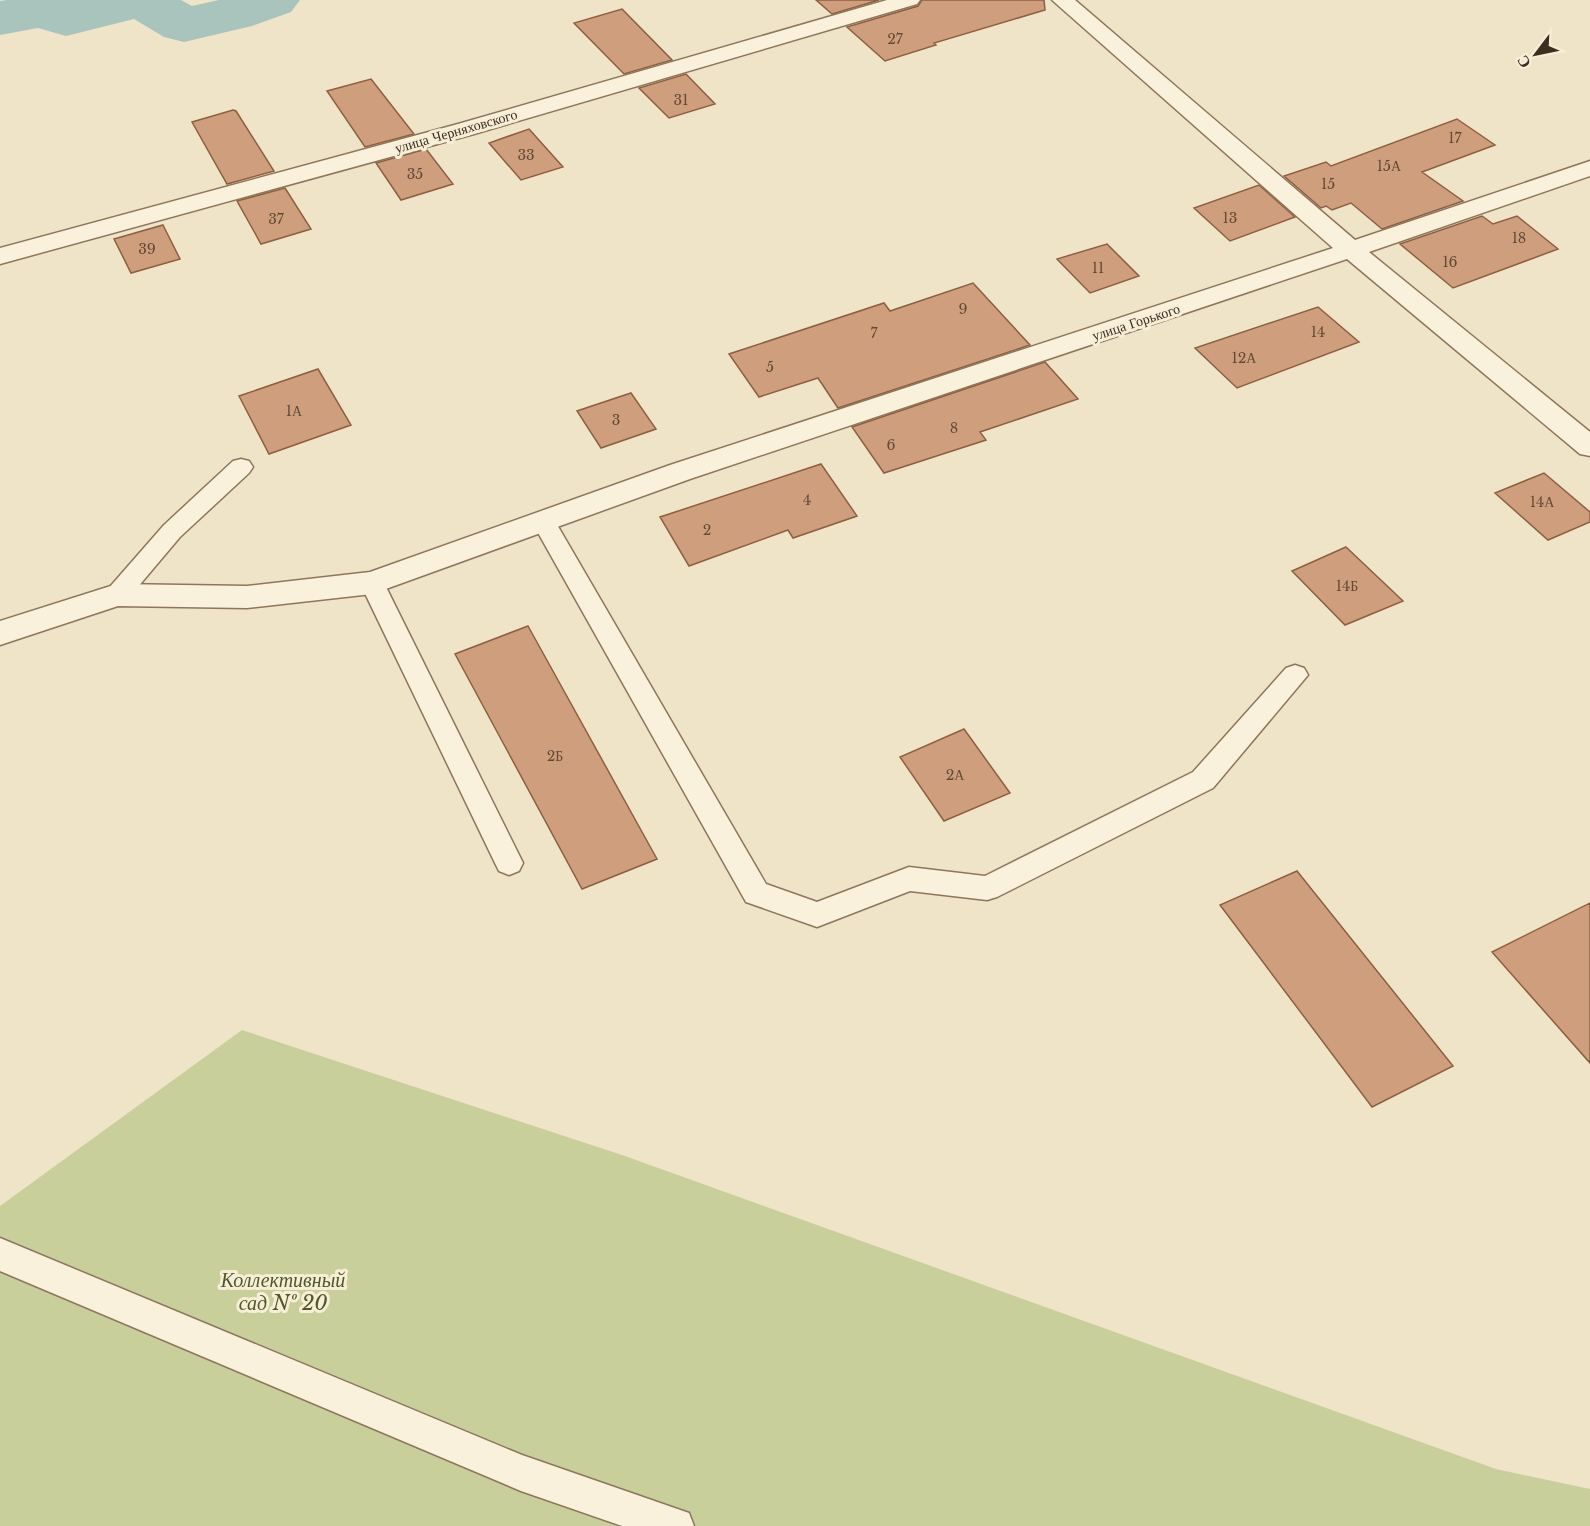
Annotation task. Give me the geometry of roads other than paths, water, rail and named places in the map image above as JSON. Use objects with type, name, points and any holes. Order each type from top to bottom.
[{"type":"street","name":"улица Черняховского","points":[[0,255],[466,129],[910,0]]},
{"type":"street","points":[[1062,0],[1351,250],[1590,447]]},
{"type":"street","name":"улица Горького","points":[[0,633],[117,595],[247,597],[372,583],[680,472],[1351,250],[1590,168]]},
{"type":"lane","points":[[117,595],[172,531],[241,467]]},
{"type":"lane","points":[[544,522],[756,893],[817,915],[909,879],[987,888],[1203,780],[1295,675]]},
{"type":"lane","points":[[372,583],[509,863]]},
{"type":"lane","points":[[0,1254],[521,1473],[676,1526]]},
{"type":"waterway","points":[[0,18],[43,10],[66,19],[113,8],[133,0]]},
{"type":"waterway","points":[[141,0],[184,25],[232,14],[272,0]]},
{"type":"park label","name":"Коллективный сад № 20","points":[[283,1292]]}]
